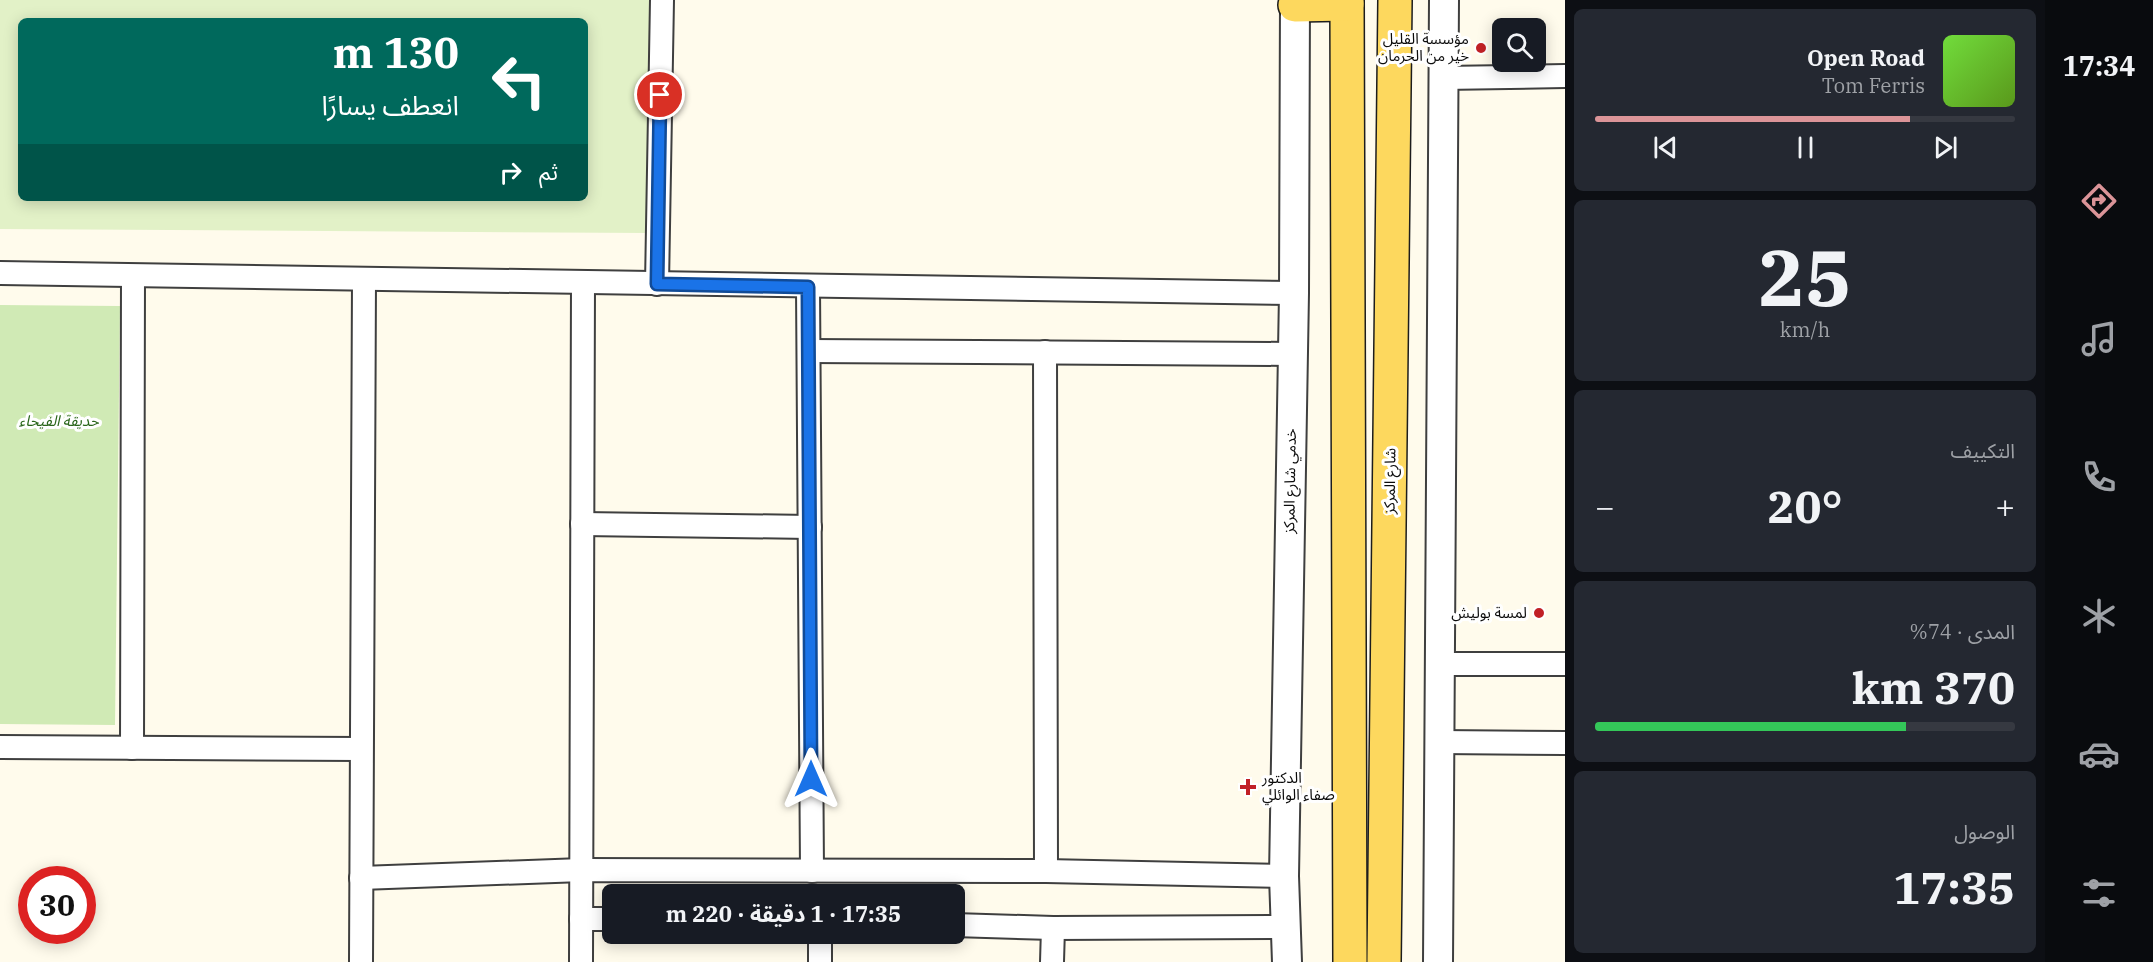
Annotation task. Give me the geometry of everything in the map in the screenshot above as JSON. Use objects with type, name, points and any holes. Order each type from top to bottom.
[{"type":"main road","name":"شارع المركز","points":[[1384,962],[1395,0]]},
{"type":"main road","points":[[1295,2],[1347,2],[1350,962]]},
{"type":"street","points":[[657,284],[662,0]]},
{"type":"street","points":[[1438,962],[1443,0]]},
{"type":"street","name":"خدمي شارع المركز","points":[[1287,962],[1284,876],[1294,292],[1295,2]]},
{"type":"street","points":[[1443,78],[1565,76]]},
{"type":"street","points":[[0,273],[808,287],[1294,292]]},
{"type":"street","points":[[132,748],[133,276]]},
{"type":"street","points":[[361,962],[364,279]]},
{"type":"street","points":[[581,962],[583,283]]},
{"type":"street","points":[[808,287],[812,871]]},
{"type":"street","points":[[809,351],[1292,354]]},
{"type":"street","points":[[1045,352],[1046,871]]},
{"type":"street","points":[[582,524],[810,527]]},
{"type":"street","points":[[1439,664],[1565,664]]},
{"type":"street","points":[[1439,742],[1565,743]]},
{"type":"street","points":[[0,747],[361,749]]},
{"type":"street","points":[[361,878],[582,870],[1046,871],[1284,876]]},
{"type":"street","points":[[581,919],[602,919]]},
{"type":"street","points":[[965,925],[1053,928],[1285,927]]},
{"type":"street","points":[[1053,928],[1053,962]]},
{"type":"street","points":[[820,944],[820,962]]},
{"type":"green space","points":[[0,0],[652,0],[649,233],[0,229]]},
{"type":"green space","name":"حديقة الفيحاء","points":[[0,305],[120,306],[115,725],[0,724]]},
{"type":"place","name":"مؤسسة القليل خير من الحرمان","points":[[1481,48]]},
{"type":"place","name":"لمسة بوليش","points":[[1539,613]]},
{"type":"place","name":"الدكتور صفاء الوائلي","points":[[1248,787]]},
{"type":"route","points":[[660,95],[657,284],[808,287],[811,779]]}]
